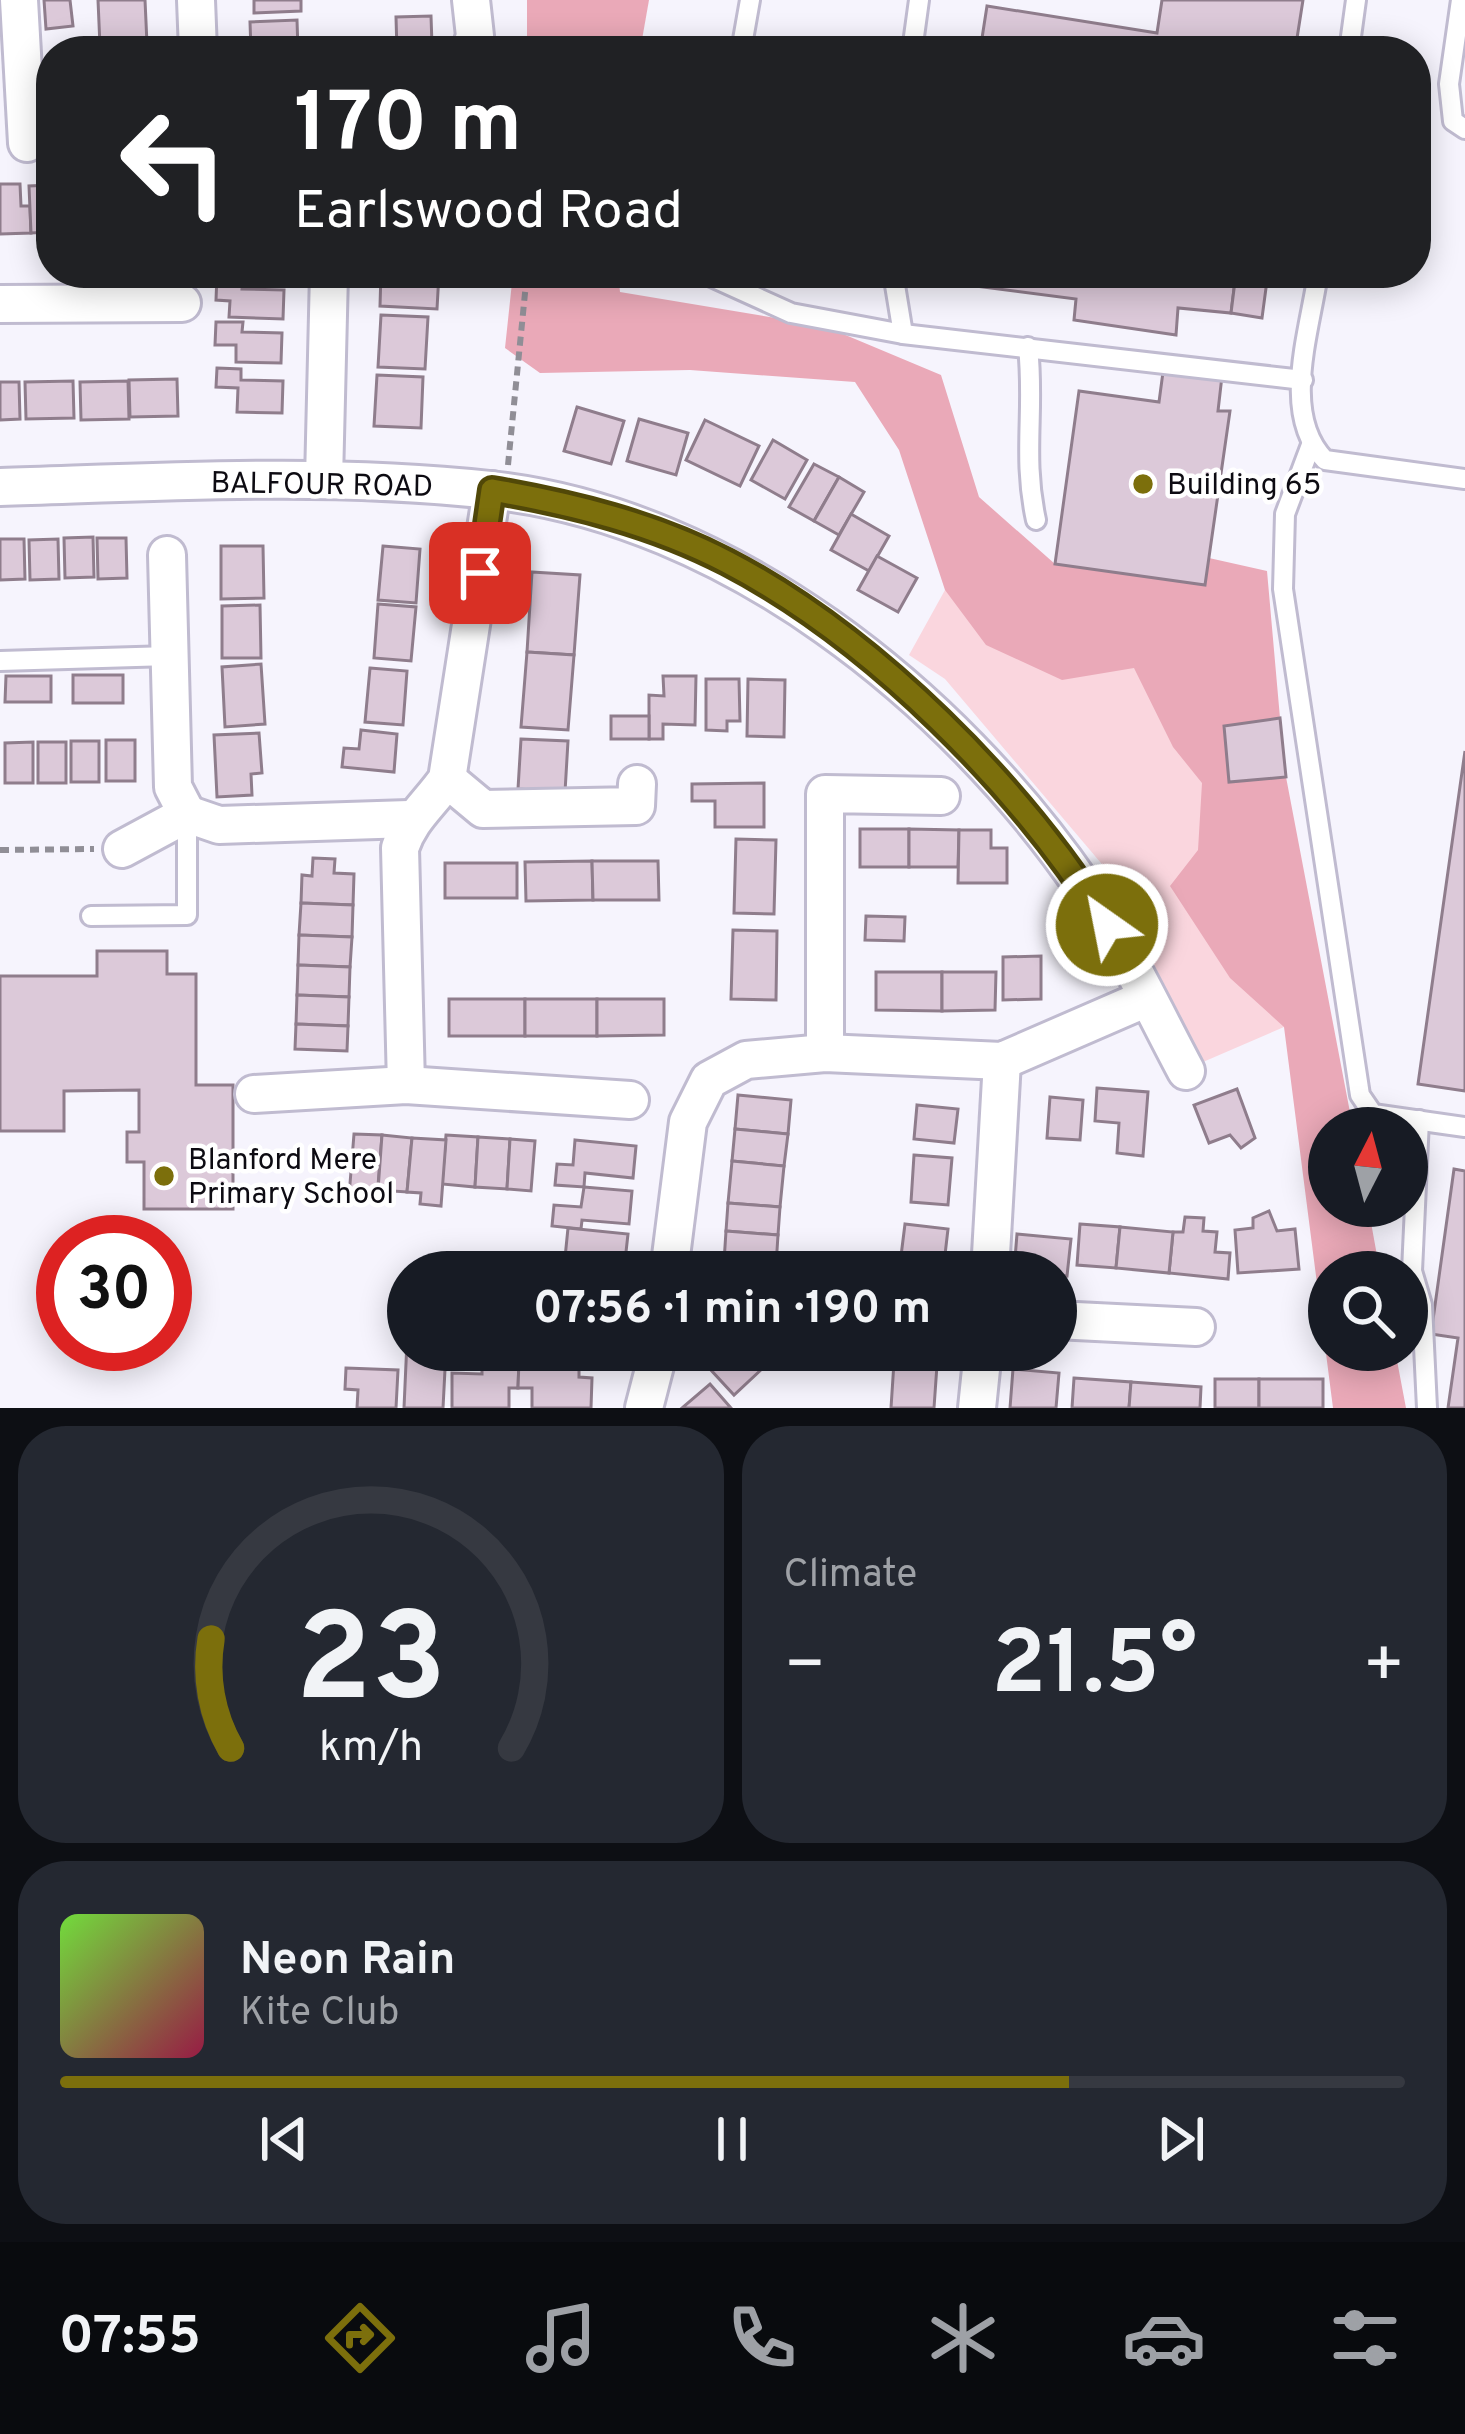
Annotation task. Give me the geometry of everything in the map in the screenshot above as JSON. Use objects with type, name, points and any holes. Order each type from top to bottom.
[{"type":"street","points":[[19,0],[26,143]]},
{"type":"street","points":[[196,0],[197,36]]},
{"type":"street","points":[[470,36],[471,0]]},
{"type":"street","points":[[0,304],[99,288],[182,303]]},
{"type":"street","points":[[324,480],[329,288]]},
{"type":"street","name":"BALFOUR ROAD","points":[[0,487],[324,480],[499,491],[596,511],[711,555],[838,634],[989,766],[1084,888],[1186,1071]]},
{"type":"street","points":[[167,555],[173,787],[187,814],[220,825],[410,819],[432,801],[447,779],[499,491]]},
{"type":"street","points":[[447,779],[483,808],[636,806],[637,784]]},
{"type":"street","points":[[825,1053],[825,794],[941,796]]},
{"type":"street","points":[[122,849],[187,814]]},
{"type":"street","points":[[406,1085],[398,882],[410,819]]},
{"type":"street","points":[[672,1251],[688,1122],[709,1080],[746,1060],[825,1053],[1003,1061],[1147,998]]},
{"type":"street","points":[[991,1251],[1003,1061]]},
{"type":"street","points":[[254,1094],[406,1085],[630,1100]]},
{"type":"street","points":[[1077,1321],[1196,1327]]},
{"type":"street","points":[[644,1408],[654,1371]]},
{"type":"street","points":[[977,1408],[981,1371]]},
{"type":"lane","points":[[744,36],[750,0]]},
{"type":"lane","points":[[914,36],[919,0]]},
{"type":"lane","points":[[1351,36],[1356,0]]},
{"type":"lane","points":[[1461,0],[1449,83],[1453,121],[1465,129]]},
{"type":"lane","points":[[736,288],[791,313],[903,334],[1303,380]]},
{"type":"lane","points":[[895,288],[903,334]]},
{"type":"lane","points":[[1316,288],[1301,421],[1311,445],[1325,460],[1465,479]]},
{"type":"lane","points":[[1028,347],[1033,395],[1025,467],[1036,520]]},
{"type":"lane","points":[[1311,445],[1285,514],[1283,590],[1360,1095],[1368,1107]]},
{"type":"lane","points":[[0,662],[170,656]]},
{"type":"lane","points":[[91,916],[187,915],[187,814]]},
{"type":"lane","points":[[1428,1121],[1465,1127]]},
{"type":"lane","points":[[1414,1227],[1412,1271],[1422,1305],[1427,1408]]},
{"type":"path","points":[[499,491],[525,288]]},
{"type":"path","points":[[0,850],[122,849]]},
{"type":"shaded area","points":[[527,0],[649,0],[643,36],[527,36]]},
{"type":"shaded area","points":[[511,288],[620,288],[620,292],[824,326],[941,375],[979,497],[1055,564],[1204,585],[1209,558],[1267,571],[1280,718],[1225,726],[1229,781],[1286,777],[1349,1107],[1308,1107],[1308,1214],[1284,1027],[1230,978],[1170,886],[1198,850],[1202,783],[1173,747],[1134,668],[1062,680],[986,645],[945,590],[899,450],[855,382],[690,370],[540,373],[505,348]]},
{"type":"shaded area","points":[[945,590],[1192,645],[1284,1027],[1203,1062],[1106,869],[945,679],[909,655]]},
{"type":"shaded area","points":[[1310,1227],[1372,1227],[1376,1251],[1313,1251]]},
{"type":"shaded area","points":[[1328,1371],[1399,1371],[1406,1408],[1333,1408]]},
{"type":"building","points":[[44,0],[70,0],[73,26],[46,29]]},
{"type":"building","points":[[98,0],[145,0],[147,36],[100,36]]},
{"type":"building","points":[[254,0],[301,0],[301,11],[254,13]]},
{"type":"building","points":[[1162,0],[1303,0],[1297,36],[982,36],[987,6],[1157,33]]},
{"type":"building","points":[[431,16],[432,36],[397,36],[396,17]]},
{"type":"building","points":[[297,20],[298,36],[250,36],[250,22]]},
{"type":"building","points":[[0,184],[20,184],[21,206],[30,206],[31,233],[0,234]]},
{"type":"building","points":[[29,186],[36,186],[36,233],[31,233]]},
{"type":"building","points":[[216,288],[284,290],[283,319],[229,317],[230,301],[216,300]]},
{"type":"building","points":[[381,288],[438,288],[437,309],[380,306]]},
{"type":"building","points":[[990,288],[1234,288],[1231,313],[1178,308],[1176,335],[1074,320],[1076,299]]},
{"type":"building","points":[[1234,288],[1266,288],[1262,318],[1231,313]]},
{"type":"building","points":[[381,315],[428,317],[425,369],[378,367]]},
{"type":"building","points":[[216,322],[243,322],[242,332],[282,333],[281,363],[236,362],[236,345],[215,345]]},
{"type":"building","points":[[217,368],[241,369],[241,380],[283,381],[282,413],[237,412],[238,388],[216,387]]},
{"type":"building","name":"Building 65","points":[[1163,372],[1222,376],[1218,411],[1230,411],[1205,585],[1055,564],[1079,391],[1159,402]]},
{"type":"building","points":[[377,375],[423,377],[421,428],[374,426]]},
{"type":"building","points":[[177,379],[178,416],[130,417],[129,380]]},
{"type":"building","points":[[73,381],[74,418],[26,419],[25,382]]},
{"type":"building","points":[[128,381],[129,419],[81,420],[80,382]]},
{"type":"building","points":[[0,382],[19,382],[20,419],[0,420]]},
{"type":"building","points":[[577,407],[624,421],[611,464],[564,451]]},
{"type":"building","points":[[639,419],[688,433],[676,475],[627,461]]},
{"type":"building","points":[[705,420],[759,446],[740,486],[686,460]]},
{"type":"building","points":[[773,440],[807,460],[785,499],[751,480]]},
{"type":"building","points":[[814,464],[839,477],[814,521],[789,507]]},
{"type":"building","points":[[839,477],[864,492],[839,535],[814,521]]},
{"type":"building","points":[[851,514],[889,536],[869,571],[831,550]]},
{"type":"building","points":[[93,537],[94,577],[65,578],[64,538]]},
{"type":"building","points":[[97,538],[126,538],[127,578],[98,579]]},
{"type":"building","points":[[0,539],[24,539],[25,579],[0,580]]},
{"type":"building","points":[[58,539],[59,579],[30,580],[29,540]]},
{"type":"building","points":[[221,546],[263,546],[264,598],[221,599]]},
{"type":"building","points":[[383,546],[420,549],[416,603],[378,600]]},
{"type":"building","points":[[877,556],[917,578],[898,612],[858,590]]},
{"type":"building","points":[[532,572],[580,575],[574,655],[527,652]]},
{"type":"building","points":[[378,604],[416,607],[411,661],[374,658]]},
{"type":"building","points":[[260,605],[261,658],[222,658],[222,606]]},
{"type":"building","points":[[527,652],[574,655],[568,730],[521,727]]},
{"type":"building","points":[[261,664],[265,724],[225,727],[222,667]]},
{"type":"building","points":[[370,668],[407,671],[403,725],[365,722]]},
{"type":"building","points":[[73,675],[123,675],[123,703],[73,703]]},
{"type":"building","points":[[6,676],[51,676],[51,702],[5,702]]},
{"type":"building","points":[[663,676],[696,676],[695,725],[663,724],[663,739],[649,739],[649,695],[664,696]]},
{"type":"building","points":[[706,679],[739,679],[740,721],[727,721],[727,731],[706,730]]},
{"type":"building","points":[[748,679],[785,680],[784,737],[747,736]]},
{"type":"building","points":[[611,716],[649,716],[649,739],[611,739]]},
{"type":"building","points":[[1280,718],[1286,777],[1229,782],[1224,726]]},
{"type":"building","points":[[361,730],[397,734],[394,772],[342,767],[344,748],[359,749]]},
{"type":"building","points":[[259,733],[262,773],[251,774],[252,795],[217,797],[214,735]]},
{"type":"building","points":[[521,739],[568,741],[565,792],[518,789]]},
{"type":"building","points":[[106,740],[135,740],[135,781],[106,781]]},
{"type":"building","points":[[71,741],[99,741],[99,782],[71,782]]},
{"type":"building","points":[[33,742],[33,783],[5,783],[5,743]]},
{"type":"building","points":[[38,742],[66,742],[66,783],[38,783]]},
{"type":"building","points":[[1465,751],[1465,1091],[1418,1084]]},
{"type":"building","points":[[764,783],[764,827],[715,827],[715,801],[692,801],[692,784]]},
{"type":"building","points":[[860,829],[909,829],[909,867],[860,867]]},
{"type":"building","points":[[909,829],[959,830],[958,867],[909,867]]},
{"type":"building","points":[[959,830],[991,830],[991,848],[1007,848],[1007,883],[958,883]]},
{"type":"building","points":[[736,839],[776,840],[774,914],[734,913]]},
{"type":"building","points":[[313,858],[335,859],[334,873],[354,874],[353,905],[301,903],[302,875],[312,876]]},
{"type":"building","points":[[592,861],[593,900],[526,901],[525,862]]},
{"type":"building","points":[[592,861],[658,861],[659,900],[593,900]]},
{"type":"building","points":[[445,863],[517,863],[517,898],[445,898]]},
{"type":"building","points":[[301,903],[353,905],[352,937],[299,935]]},
{"type":"building","points":[[866,916],[905,917],[904,941],[865,940]]},
{"type":"building","points":[[733,930],[777,931],[776,1000],[731,999]]},
{"type":"building","points":[[299,935],[352,937],[350,967],[298,965]]},
{"type":"building","points":[[97,951],[167,951],[167,974],[196,974],[196,1085],[233,1085],[233,1209],[144,1209],[144,1162],[127,1162],[127,1132],[139,1132],[139,1090],[64,1091],[64,1131],[0,1131],[0,976],[97,976]]},
{"type":"building","points":[[1041,956],[1041,999],[1003,1000],[1003,957]]},
{"type":"building","points":[[298,965],[350,967],[349,997],[297,995]]},
{"type":"building","points":[[876,972],[942,972],[942,1011],[876,1010]]},
{"type":"building","points":[[942,972],[996,972],[995,1010],[942,1011]]},
{"type":"building","points":[[297,995],[349,997],[348,1026],[296,1024]]},
{"type":"building","points":[[449,999],[525,999],[525,1036],[449,1036]]},
{"type":"building","points":[[525,999],[597,999],[597,1036],[525,1036]]},
{"type":"building","points":[[597,999],[664,999],[664,1035],[597,1036]]},
{"type":"building","points":[[296,1024],[348,1026],[347,1051],[295,1049]]},
{"type":"building","points":[[1097,1088],[1148,1092],[1143,1156],[1117,1153],[1119,1123],[1095,1121]]},
{"type":"building","points":[[1237,1089],[1255,1138],[1241,1148],[1230,1135],[1209,1143],[1194,1105]]},
{"type":"building","points":[[738,1095],[791,1100],[788,1134],[735,1129]]},
{"type":"building","points":[[1050,1097],[1083,1100],[1080,1140],[1047,1138]]},
{"type":"building","points":[[917,1105],[958,1109],[954,1143],[914,1139]]},
{"type":"building","points":[[735,1129],[788,1134],[784,1166],[732,1161]]},
{"type":"building","points":[[354,1134],[382,1135],[377,1198],[349,1196]]},
{"type":"building","points":[[382,1135],[412,1138],[407,1192],[378,1190]]},
{"type":"building","points":[[446,1135],[478,1137],[475,1187],[442,1184]]},
{"type":"building","points":[[478,1137],[510,1139],[507,1189],[475,1187]]},
{"type":"building","points":[[412,1138],[446,1140],[441,1206],[420,1204],[421,1193],[407,1192]]},
{"type":"building","points":[[510,1139],[535,1141],[531,1191],[507,1189]]},
{"type":"building","points":[[575,1140],[636,1146],[633,1178],[585,1173],[584,1187],[555,1185],[557,1164],[573,1165]]},
{"type":"building","points":[[914,1155],[952,1158],[948,1205],[911,1202]]},
{"type":"building","points":[[732,1161],[784,1166],[780,1207],[728,1203]]},
{"type":"building","points":[[1454,1169],[1465,1171],[1465,1408],[1448,1408],[1458,1338],[1431,1334]]},
{"type":"building","points":[[584,1187],[632,1191],[629,1224],[582,1220],[581,1229],[552,1226],[554,1205],[581,1207]]},
{"type":"building","points":[[728,1203],[780,1207],[778,1235],[726,1231]]},
{"type":"building","points":[[1269,1211],[1277,1231],[1295,1229],[1299,1269],[1238,1273],[1235,1230],[1253,1228],[1253,1218]]},
{"type":"building","points":[[1185,1217],[1204,1218],[1203,1231],[1217,1232],[1215,1252],[1230,1253],[1228,1279],[1169,1273],[1173,1232],[1183,1232]]},
{"type":"building","points":[[905,1224],[948,1229],[945,1251],[902,1251]]},
{"type":"building","points":[[1080,1224],[1120,1227],[1116,1268],[1077,1265]]},
{"type":"building","points":[[1120,1227],[1173,1232],[1169,1273],[1116,1268]]},
{"type":"building","points":[[568,1228],[628,1234],[626,1251],[566,1251]]},
{"type":"building","points":[[726,1231],[778,1235],[777,1251],[725,1251]]},
{"type":"building","points":[[1017,1234],[1071,1239],[1070,1251],[1016,1251]]},
{"type":"building","points":[[346,1368],[398,1371],[396,1408],[357,1408],[358,1390],[345,1389]]},
{"type":"building","points":[[406,1371],[445,1371],[443,1408],[404,1408]]},
{"type":"building","points":[[519,1371],[518,1388],[509,1388],[509,1408],[452,1408],[452,1373]]},
{"type":"building","points":[[519,1371],[579,1371],[579,1377],[592,1378],[591,1408],[532,1408],[532,1388],[518,1388]]},
{"type":"building","points":[[712,1371],[760,1371],[734,1395]]},
{"type":"building","points":[[893,1371],[937,1371],[934,1408],[891,1408]]},
{"type":"building","points":[[1013,1371],[1059,1373],[1056,1408],[1010,1408]]},
{"type":"building","points":[[1074,1378],[1131,1382],[1129,1408],[1072,1408]]},
{"type":"building","points":[[1215,1379],[1259,1379],[1259,1408],[1215,1408]]},
{"type":"building","points":[[1259,1379],[1323,1379],[1323,1408],[1259,1408]]},
{"type":"building","points":[[1131,1382],[1201,1387],[1200,1408],[1129,1408]]},
{"type":"building","points":[[710,1384],[731,1408],[682,1408]]},
{"type":"place","name":"Building 65","points":[[1143,484]]},
{"type":"place","name":"Blanford Mere Primary School","points":[[164,1176]]},
{"type":"route","points":[[480,573],[492,490],[596,511],[728,562],[838,634],[989,766],[1107,925]]}]
